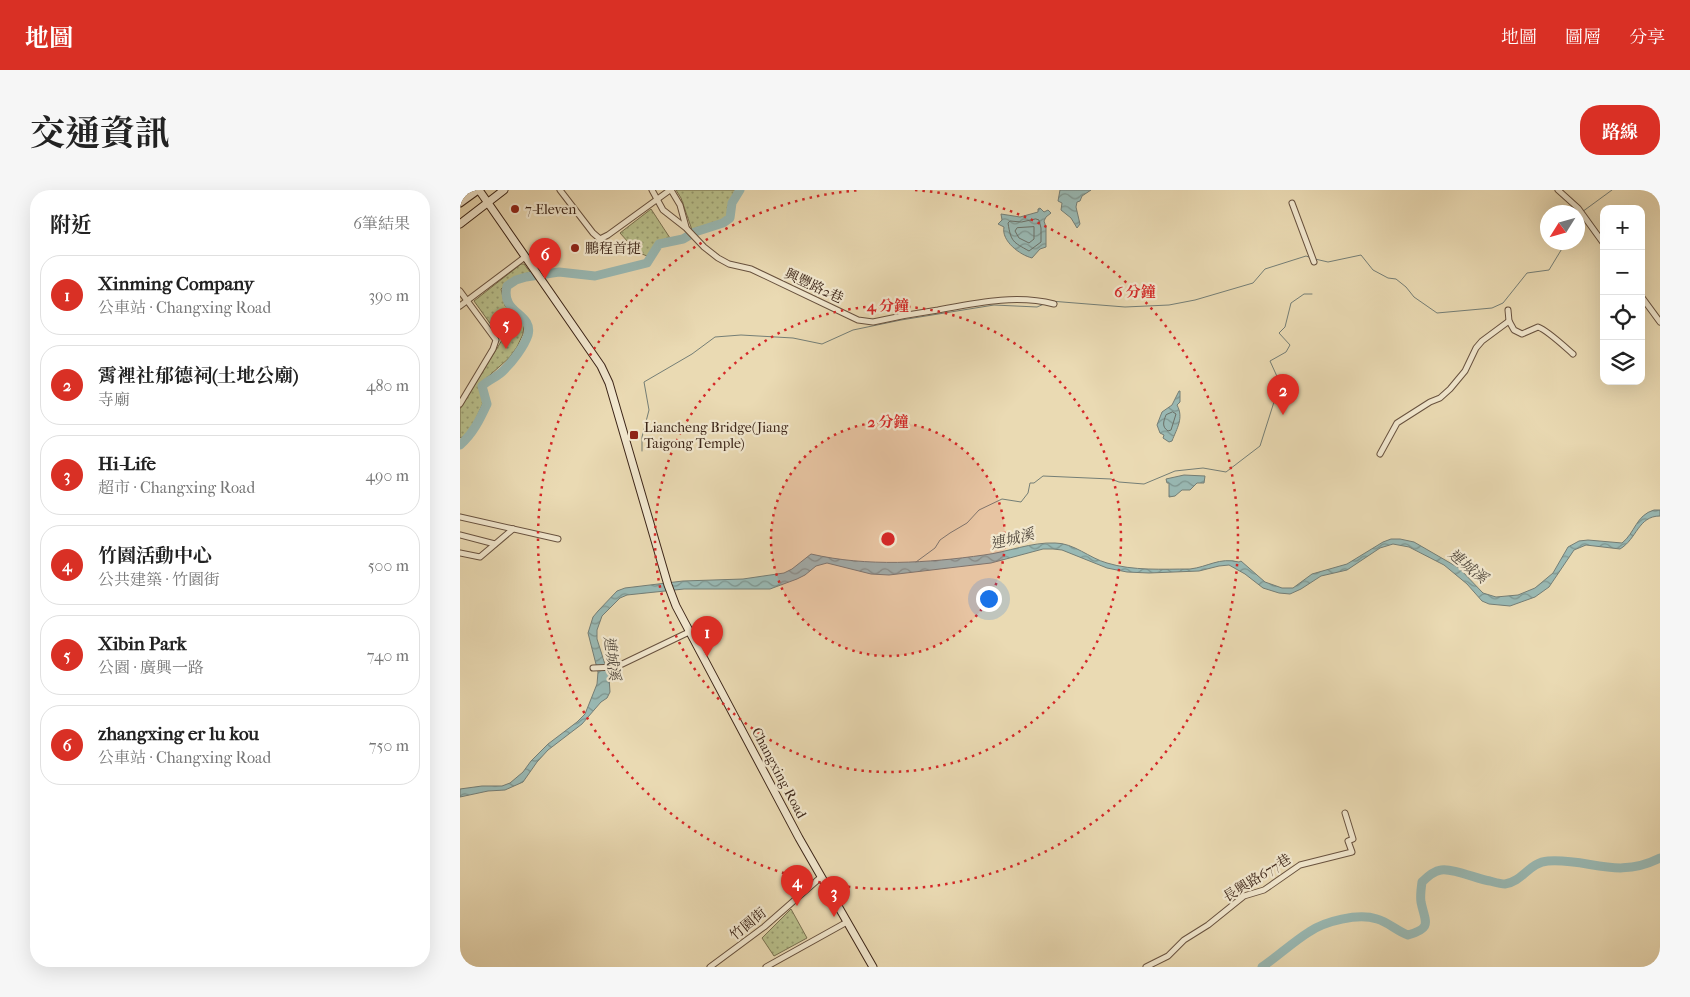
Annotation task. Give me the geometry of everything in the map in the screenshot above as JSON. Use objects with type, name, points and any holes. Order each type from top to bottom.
[{"type":"main road","points":[[460,203],[478,190],[525,257]]},
{"type":"main road","points":[[460,224],[504,190]]},
{"type":"main road","name":"Changxing Road","points":[[525,257],[593,353],[606,377],[669,586],[689,632],[821,877],[873,967]]},
{"type":"street","points":[[560,190],[593,233],[600,239],[608,236],[671,190],[690,231]]},
{"type":"street","name":"興豐路2巷","points":[[652,190],[663,210],[690,231],[718,258],[729,264],[751,269],[858,320],[867,322],[1002,300],[1032,300],[1054,304]]},
{"type":"street","points":[[1558,190],[1579,210],[1600,238]]},
{"type":"street","points":[[1292,203],[1314,262]]},
{"type":"street","points":[[460,306],[525,257]]},
{"type":"street","points":[[460,291],[493,335],[496,342],[460,404]]},
{"type":"street","points":[[1645,301],[1660,322]]},
{"type":"street","points":[[1508,310],[1509,321],[1518,333],[1522,334],[1538,327],[1544,329],[1573,354]]},
{"type":"street","points":[[1380,454],[1397,423],[1430,402],[1440,398],[1450,389],[1465,370],[1476,348],[1482,341],[1509,321]]},
{"type":"street","points":[[460,516],[558,539]]},
{"type":"street","points":[[460,553],[480,557],[512,529]]},
{"type":"street","points":[[460,535],[495,544]]},
{"type":"street","points":[[593,668],[616,667],[689,632]]},
{"type":"street","name":"長興路677巷","points":[[1146,967],[1168,956],[1184,940],[1208,925],[1244,896],[1264,890],[1300,865],[1352,852],[1348,841],[1354,839],[1345,813]]},
{"type":"street","name":"竹園街","points":[[710,967],[757,933],[821,877]]},
{"type":"street","points":[[766,967],[847,922]]},
{"type":"green space","points":[[676,190],[736,190],[728,206],[727,218],[692,230],[681,198]]},
{"type":"green space","points":[[651,209],[670,238],[658,241],[647,256],[637,252],[620,233]]},
{"type":"green space","points":[[521,264],[524,264],[530,272],[513,278],[501,289],[505,306],[523,321],[523,334],[509,358],[481,383],[480,389],[483,403],[469,434],[460,438],[460,409],[502,340],[474,301]]},
{"type":"green space","points":[[791,909],[807,938],[774,956],[762,938]]},
{"type":"water","points":[[1060,190],[1091,190],[1077,202],[1076,207],[1080,224],[1077,228],[1071,218],[1061,210],[1062,203],[1058,201]]},
{"type":"water","points":[[1040,208],[1044,212],[1048,210],[1051,213],[1044,221],[1046,227],[1046,247],[1040,249],[1032,258],[1012,247],[1005,237],[1004,227],[998,224],[1002,220],[1001,214],[1020,217],[1038,212]]},
{"type":"water","points":[[1179,391],[1180,402],[1177,405],[1180,419],[1172,441],[1169,442],[1163,438],[1164,435],[1160,433],[1157,425],[1162,412],[1172,405]]},
{"type":"water","points":[[1184,475],[1205,476],[1204,483],[1197,483],[1190,490],[1182,490],[1175,496],[1169,497],[1169,483],[1167,483],[1166,479]]},
{"type":"water","points":[[1660,510],[1660,516],[1653,517],[1642,524],[1626,545],[1620,549],[1586,545],[1574,550],[1549,587],[1535,597],[1510,606],[1489,604],[1482,601],[1467,584],[1444,565],[1409,547],[1393,544],[1380,548],[1347,570],[1321,576],[1290,594],[1263,588],[1245,574],[1229,565],[1199,571],[1127,572],[1107,568],[1062,550],[1043,549],[991,563],[889,575],[871,574],[827,563],[816,566],[797,579],[770,589],[684,589],[627,595],[620,598],[602,616],[597,630],[597,639],[609,677],[610,692],[607,698],[601,702],[582,724],[548,750],[523,782],[505,790],[488,791],[460,797],[460,789],[502,786],[510,783],[523,772],[548,744],[585,714],[597,684],[598,672],[588,633],[593,617],[617,591],[625,588],[683,581],[743,579],[784,573],[811,554],[854,561],[919,562],[993,554],[1037,544],[1055,543],[1069,545],[1094,558],[1117,566],[1190,569],[1219,561],[1241,561],[1265,582],[1282,588],[1293,588],[1312,574],[1347,564],[1383,542],[1391,539],[1400,539],[1414,542],[1459,568],[1483,593],[1496,597],[1518,595],[1535,588],[1553,573],[1568,547],[1579,541],[1622,543],[1639,520],[1648,512]]},
{"type":"waterway","points":[[460,445],[479,421],[487,404],[482,386],[507,367],[521,349],[528,335],[529,328],[526,322],[508,302],[506,295],[507,286],[516,280],[526,277],[559,272],[595,276],[647,263],[659,244],[683,239],[695,232],[723,223],[730,218],[732,203],[740,190]]},
{"type":"waterway","points":[[1585,210],[1612,190]]},
{"type":"waterway","points":[[1315,259],[1328,262],[1361,255],[1373,270],[1388,278],[1396,279],[1414,297],[1437,313],[1492,308],[1503,303],[1527,273],[1549,270],[1561,250]]},
{"type":"waterway","points":[[1050,301],[1125,307],[1169,305],[1195,300],[1253,283],[1265,269],[1306,256],[1309,257]]},
{"type":"waterway","points":[[916,562],[935,548],[940,540],[967,523],[979,510],[1002,499],[1021,502],[1028,493],[1030,483],[1034,483],[1043,476],[1111,479],[1119,482],[1144,484],[1175,471],[1203,468],[1226,472],[1260,446],[1280,383],[1270,361],[1286,352],[1290,345],[1279,333],[1285,327],[1291,303],[1304,294],[1312,294]]},
{"type":"waterway","points":[[642,451],[642,437],[649,410],[644,382],[692,354],[715,337],[741,335],[793,338],[822,344],[853,330],[901,320],[994,305],[1037,307],[1044,304]]},
{"type":"waterway","points":[[1262,967],[1309,932],[1333,921],[1369,917],[1385,922],[1408,935],[1421,930],[1425,923],[1421,900],[1422,882],[1438,871],[1452,871],[1505,884],[1516,880],[1542,862],[1577,862],[1616,868],[1644,864],[1660,858]]},
{"type":"place","name":"7-Eleven","points":[[515,209]]},
{"type":"place","name":"鵬程首捷","points":[[575,248]]},
{"type":"place","name":"zhangxing er lu kou","points":[[545,279]]},
{"type":"place","name":"Xibin Park","points":[[506,349]]},
{"type":"place","name":"霄裡社郁德祠(土地公廟)","points":[[1283,415]]},
{"type":"place","name":"Liancheng Bridge(Jiang Taigong Temple)","points":[[634,435]]},
{"type":"place","name":"Xinming Company","points":[[707,657]]},
{"type":"place","name":"竹園活動中心","points":[[797,906]]},
{"type":"place","name":"Hi-Life","points":[[834,917]]},
{"type":"water label","name":"連城溪","points":[[1012,539]]},
{"type":"water label","name":"連城溪","points":[[1468,566]]},
{"type":"water label","name":"連城溪","points":[[612,658]]}]
